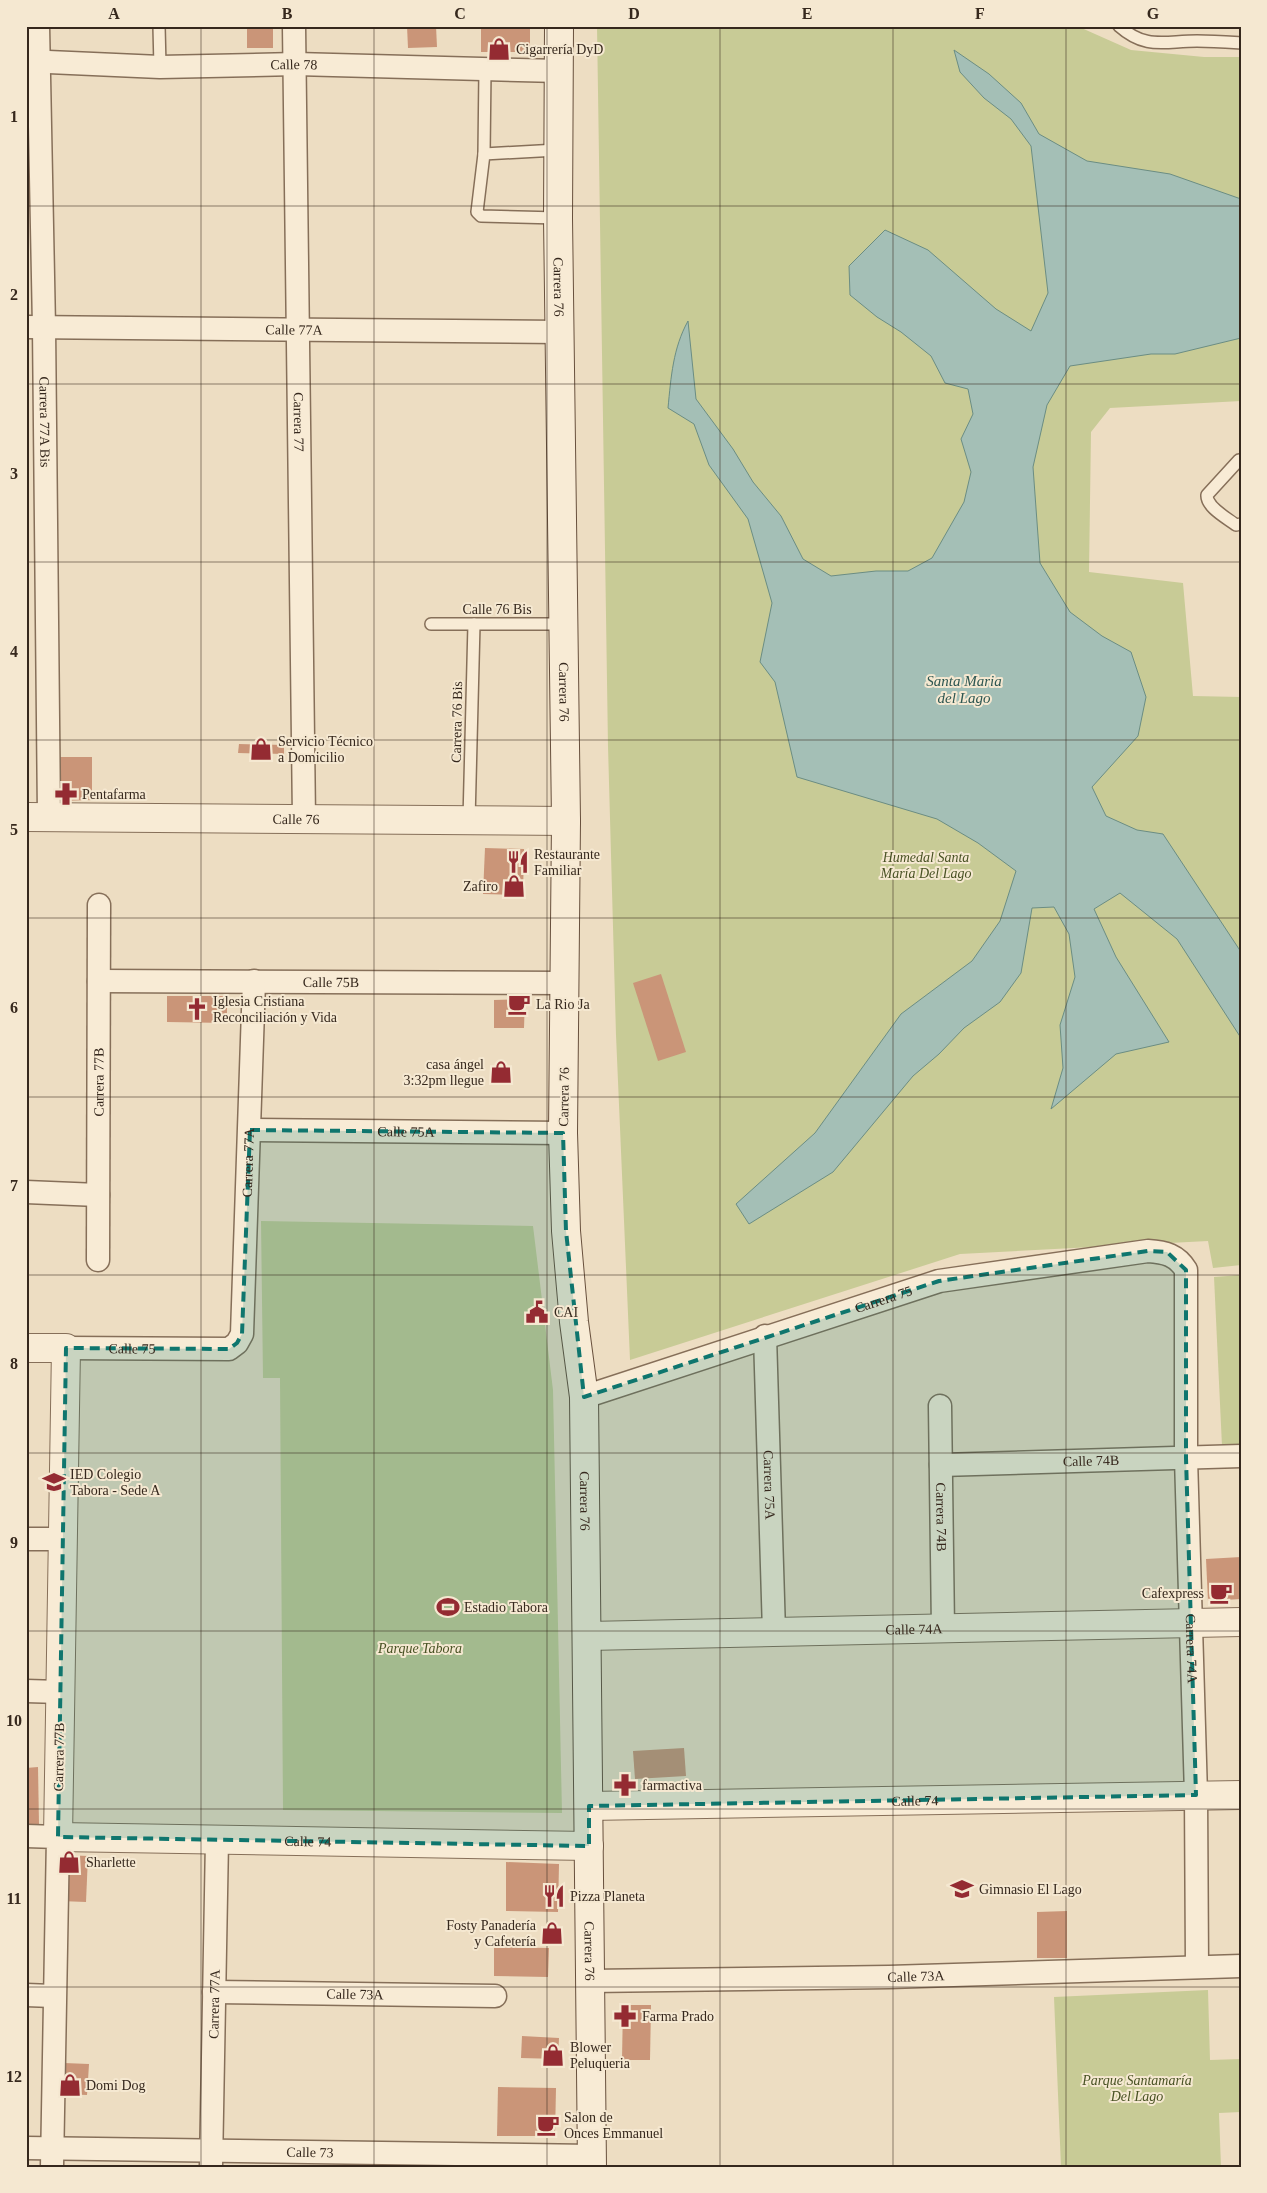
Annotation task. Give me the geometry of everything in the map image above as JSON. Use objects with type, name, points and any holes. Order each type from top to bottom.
[{"type":"street","name":"Carrera 77A Bis","points":[[38,26],[33,62],[38,817]]},
{"type":"street","name":"Carrera 77","points":[[294,26],[296,64],[304,819]]},
{"type":"street","name":"Carrera 76","points":[[559,26],[557,150],[566,821],[566,983],[563,1133],[566,1232],[574,1322],[584,1397],[592,2161]]},
{"type":"street","name":"Calle 78","points":[[33,62],[160,67],[296,64],[559,71]]},
{"type":"street","name":"Calle 77A","points":[[35,327],[560,332]]},
{"type":"street","name":"Calle 76","points":[[38,817],[566,821]]},
{"type":"street","name":"Carrera 77B","points":[[98,1260],[99,904]]},
{"type":"street","name":"Calle 75B","points":[[99,981],[566,983]]},
{"type":"street","name":"Carrera 77A","points":[[237,1343],[242,1334],[254,981]]},
{"type":"street","name":"Calle 75A","points":[[250,1130],[563,1133]]},
{"type":"street","points":[[26,1192],[98,1195]]},
{"type":"street","name":"Carrera 75","points":[[584,1397],[765,1336],[939,1281],[1148,1251],[1167,1252],[1182,1262],[1186,1270]]},
{"type":"street","name":"Carrera 74A","points":[[1186,1270],[1186,1458],[1196,1796],[1197,1967]]},
{"type":"street","name":"Carrera 75A","points":[[765,1336],[774,1632]]},
{"type":"street","name":"Calle 75","points":[[26,1348],[229,1349],[237,1343]]},
{"type":"street","name":"Carrera 77B","points":[[52,2158],[66,1348]]},
{"type":"street","name":"Carrera 74B","points":[[940,1406],[943,1629]]},
{"type":"street","name":"Calle 74B","points":[[941,1465],[1241,1456]]},
{"type":"street","points":[[26,1539],[63,1539]]},
{"type":"street","name":"Calle 74A","points":[[588,1636],[1241,1622]]},
{"type":"street","points":[[26,1691],[60,1692]]},
{"type":"street","name":"Calle 74","points":[[589,1806],[1241,1795]]},
{"type":"street","name":"Calle 74","points":[[26,1836],[589,1846]]},
{"type":"street","name":"Carrera 77A","points":[[211,2159],[217,1840]]},
{"type":"street","name":"Calle 73A","points":[[590,1981],[889,1977],[1241,1966]]},
{"type":"street","name":"Calle 73A","points":[[214,1992],[495,1996]]},
{"type":"street","points":[[26,1995],[54,1996]]},
{"type":"street","name":"Calle 73","points":[[26,2148],[52,2158],[592,2161]]},
{"type":"lane","points":[[159,26],[160,67]]},
{"type":"lane","points":[[1119,26],[1130,36],[1148,43],[1196,41],[1241,43]]},
{"type":"lane","points":[[485,70],[484,154],[478,215],[558,218]]},
{"type":"lane","points":[[484,154],[557,150]]},
{"type":"lane","points":[[1241,460],[1207,495],[1206,499],[1236,525],[1241,524]]},
{"type":"lane","name":"Calle 76 Bis","points":[[431,624],[563,624]]},
{"type":"lane","name":"Carrera 76 Bis","points":[[469,820],[474,624]]},
{"type":"highlighted area","points":[[250,1130],[563,1133],[566,1231],[584,1397],[939,1281],[1148,1251],[1167,1252],[1186,1270],[1186,1458],[1196,1795],[589,1806],[589,1846],[58,1837],[66,1348],[229,1349],[237,1343],[242,1334]]},
{"type":"green space","name":"Humedal Santa María Del Lago","points":[[597,26],[1077,26],[1131,50],[1204,57],[1241,57],[1241,401],[1110,408],[1091,432],[1089,572],[1183,583],[1193,696],[1241,697],[1241,1265],[1213,1268],[1208,1241],[960,1254],[630,1360],[616,1035],[608,746]]},
{"type":"green space","name":"Parque Tabora","points":[[261,1221],[533,1226],[553,1390],[562,1813],[283,1810],[280,1378],[263,1378]]},
{"type":"green space","points":[[1241,1275],[1241,1445],[1222,1446],[1214,1277]]},
{"type":"green space","name":"Parque Santamaría Del Lago","points":[[1208,1990],[1210,2060],[1241,2059],[1241,2112],[1219,2113],[1221,2167],[1061,2167],[1054,1997]]},
{"type":"water","name":"Santa Maria del Lago","points":[[954,50],[989,74],[1021,103],[1039,134],[1087,161],[1170,174],[1241,199],[1241,338],[1175,354],[1151,354],[1070,366],[1047,405],[1033,467],[1040,563],[1070,612],[1102,636],[1131,652],[1146,697],[1138,736],[1092,787],[1106,816],[1137,830],[1163,834],[1241,952],[1241,1038],[1177,939],[1120,893],[1094,909],[1116,957],[1169,1042],[1116,1054],[1051,1109],[1063,1068],[1060,1025],[1075,977],[1069,934],[1054,907],[1032,908],[1021,973],[1000,1002],[964,1028],[939,1054],[913,1076],[833,1172],[749,1224],[736,1204],[815,1133],[901,1014],[972,961],[1000,921],[1016,871],[978,843],[937,819],[797,777],[775,682],[760,662],[772,603],[748,519],[709,465],[694,424],[668,408],[670,385],[676,352],[688,321],[696,399],[733,449],[753,482],[781,516],[803,559],[831,576],[876,571],[908,571],[932,558],[964,502],[971,472],[961,439],[973,414],[968,389],[945,383],[931,356],[850,295],[849,266],[885,230],[928,250],[996,309],[1031,331],[1048,293],[1031,146],[1011,119],[984,98],[960,72]]},
{"type":"building","points":[[247,26],[273,26],[273,48],[247,48]]},
{"type":"building","points":[[407,26],[436,26],[437,47],[408,48]]},
{"type":"building","points":[[481,26],[530,26],[530,52],[481,52]]},
{"type":"building","name":"Servicio Técnico a Domicilio","points":[[239,744],[284,745],[284,754],[238,753]]},
{"type":"building","points":[[57,757],[92,757],[92,800],[57,801]]},
{"type":"building","points":[[485,848],[524,849],[523,895],[483,894]]},
{"type":"building","points":[[661,974],[686,1052],[658,1061],[633,983]]},
{"type":"building","name":"Iglesia Cristiana Reconciliación y Vida","points":[[167,996],[227,996],[227,1023],[167,1022]]},
{"type":"building","points":[[525,999],[524,1028],[494,1028],[494,1000]]},
{"type":"building","points":[[1241,1557],[1241,1599],[1208,1601],[1206,1559]]},
{"type":"building","points":[[684,1748],[686,1776],[635,1779],[633,1751]]},
{"type":"building","points":[[38,1767],[39,1824],[26,1824],[26,1768]]},
{"type":"building","points":[[62,1855],[88,1856],[86,1902],[60,1901]]},
{"type":"building","points":[[506,1862],[559,1864],[558,1912],[506,1911]]},
{"type":"building","points":[[1067,1911],[1067,1958],[1037,1958],[1037,1912]]},
{"type":"building","points":[[494,1947],[549,1948],[548,1977],[494,1976]]},
{"type":"building","points":[[623,2005],[651,2005],[650,2060],[622,2060]]},
{"type":"building","points":[[522,2036],[559,2038],[558,2059],[521,2058]]},
{"type":"building","points":[[64,2063],[89,2064],[87,2095],[62,2094]]},
{"type":"building","points":[[498,2087],[556,2088],[555,2136],[497,2136]]},
{"type":"place","name":"Cigarrería DyD","points":[[499,49]]},
{"type":"place","name":"Servicio Técnico a Domicilio","points":[[261,749]]},
{"type":"place","name":"Pentafarma","points":[[66,794]]},
{"type":"place","name":"Restaurante Familiar","points":[[518,862]]},
{"type":"place","name":"Zafiro","points":[[514,886]]},
{"type":"place","name":"La Rio Ja","points":[[519,1004]]},
{"type":"place","name":"Iglesia Cristiana Reconciliación y Vida","points":[[197,1009]]},
{"type":"place","name":"casa ángel 3:32pm llegue","points":[[501,1072]]},
{"type":"place","name":"CAI","points":[[537,1312]]},
{"type":"place","name":"IED Colegio Tabora - Sede A","points":[[54,1482]]},
{"type":"place","name":"Cafexpress","points":[[1221,1593]]},
{"type":"place","name":"Estadio Tabora","points":[[448,1607]]},
{"type":"place","name":"farmactiva","points":[[625,1785]]},
{"type":"place","name":"Sharlette","points":[[69,1862]]},
{"type":"place","name":"Gimnasio El Lago","points":[[962,1889]]},
{"type":"place","name":"Pizza Planeta","points":[[554,1896]]},
{"type":"place","name":"Fosty Panadería y Cafetería","points":[[552,1933]]},
{"type":"place","name":"Farma Prado","points":[[625,2016]]},
{"type":"place","name":"Blower Peluqueria","points":[[553,2055]]},
{"type":"place","name":"Domi Dog","points":[[70,2085]]},
{"type":"place","name":"Salon de Onces Emmanuel","points":[[548,2125]]}]
